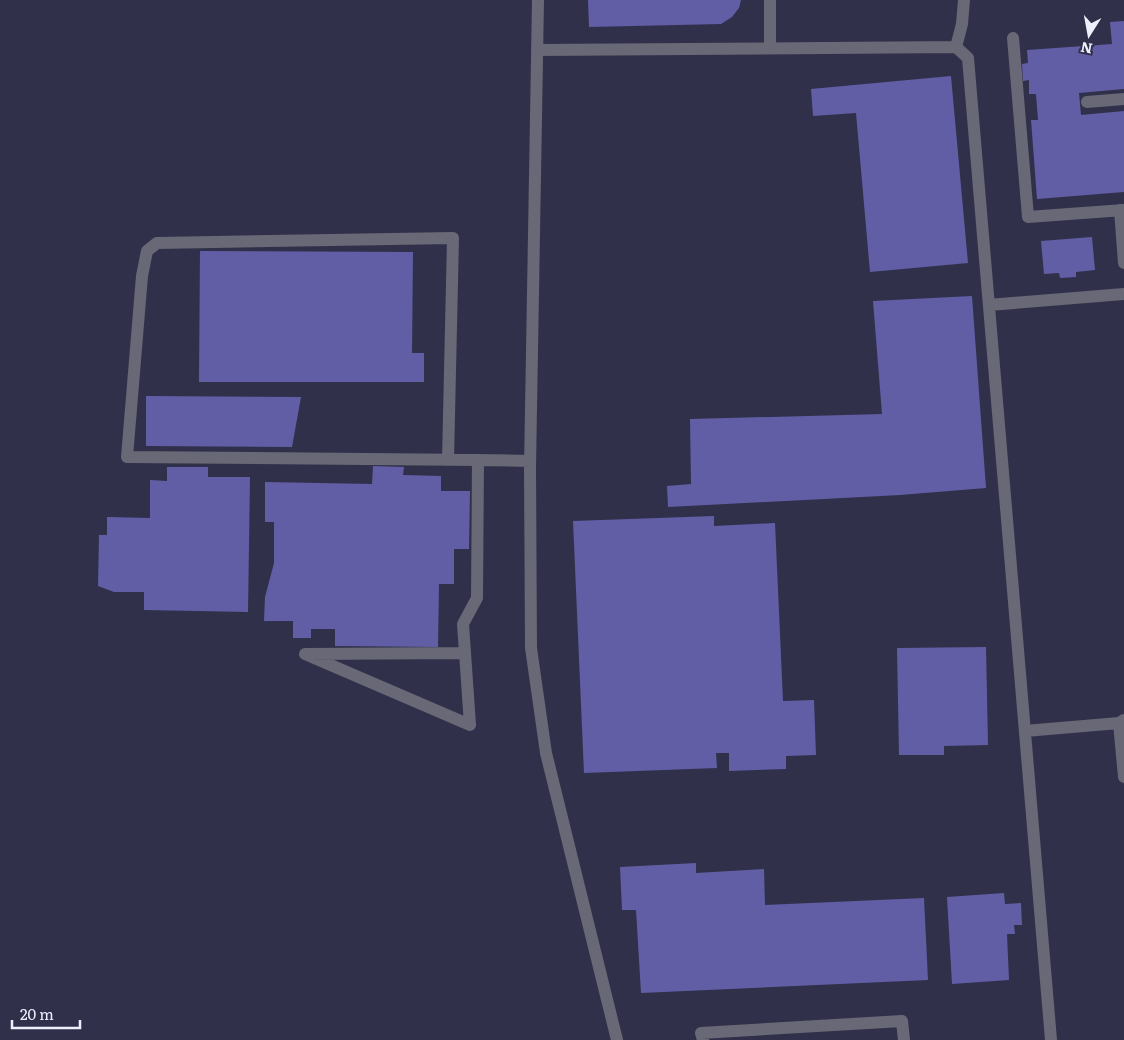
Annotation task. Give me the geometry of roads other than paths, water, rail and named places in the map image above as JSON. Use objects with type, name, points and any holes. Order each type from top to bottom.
[{"type":"street","points":[[538,0],[530,461],[531,648],[546,753],[617,1040]]},
{"type":"street","points":[[770,0],[770,48]]},
{"type":"street","points":[[956,47],[962,24],[964,0]]},
{"type":"street","points":[[1013,38],[1028,217],[1122,210],[1124,263]]},
{"type":"street","points":[[538,50],[956,47],[968,58],[1051,1040]]},
{"type":"street","points":[[1087,102],[1124,99]]},
{"type":"street","points":[[448,460],[453,238],[157,243],[148,251],[142,276],[127,457],[530,461]]},
{"type":"street","points":[[989,305],[1124,294]]},
{"type":"street","points":[[465,653],[305,654],[470,725],[463,624],[477,598],[478,460]]},
{"type":"street","points":[[1025,731],[1122,721],[1124,777]]},
{"type":"street","points":[[702,1040],[701,1033],[902,1021],[904,1040]]}]
